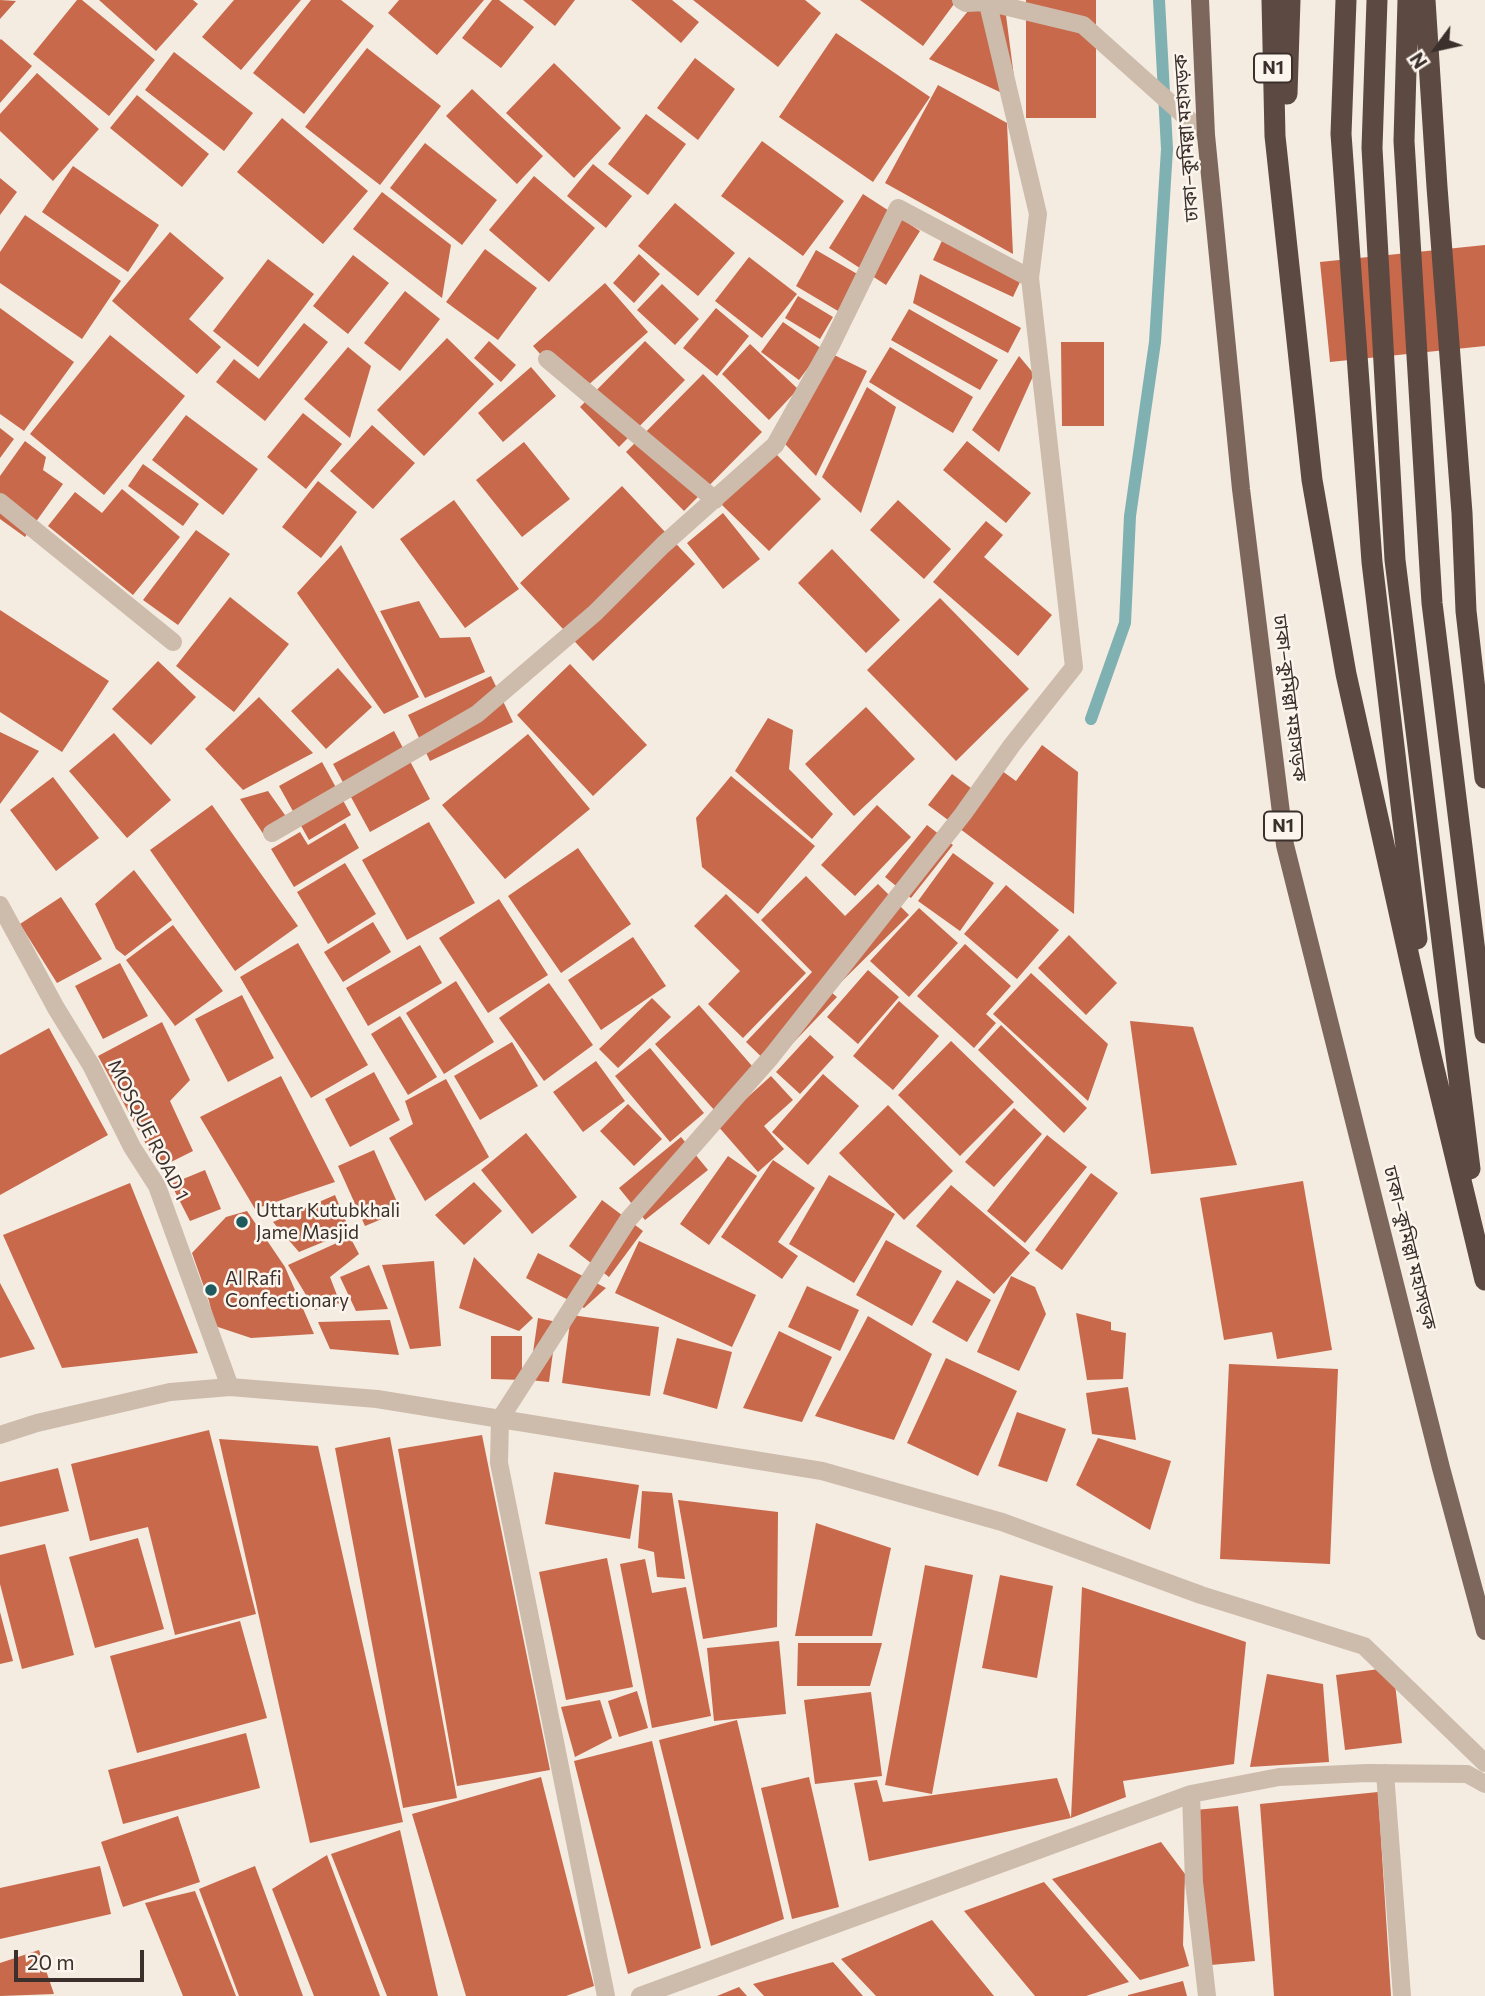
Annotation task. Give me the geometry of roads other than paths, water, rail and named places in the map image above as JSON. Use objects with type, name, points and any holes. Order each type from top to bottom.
[{"type":"highway","name":"N1","points":[[1272,0],[1275,136],[1311,480],[1346,674],[1432,1059],[1484,1276]]},
{"type":"highway","points":[[1284,218],[1290,0]]},
{"type":"highway","points":[[1346,0],[1341,134],[1372,562],[1432,1059]]},
{"type":"highway","points":[[1377,0],[1372,148],[1395,560],[1484,1276]]},
{"type":"highway","points":[[1408,0],[1404,141],[1432,603],[1485,1033]]},
{"type":"highway","points":[[1425,0],[1462,513],[1466,611],[1485,778]]},
{"type":"main road","name":"ঢাকা–কুমিল্লা মহাসড়ক","points":[[1200,0],[1206,135],[1241,489],[1286,845],[1438,1455],[1485,1631]]},
{"type":"street","points":[[961,0],[966,3],[987,1],[1083,25],[1206,135]]},
{"type":"street","points":[[606,1996],[499,1463],[500,1419],[628,1220],[771,1057],[948,834],[1073,667],[1030,278],[1038,214],[987,1]]},
{"type":"street","points":[[272,833],[477,715],[595,613],[663,545],[775,445],[831,345],[898,208],[1030,278]]},
{"type":"street","points":[[547,359],[715,500]]},
{"type":"street","points":[[0,502],[173,642]]},
{"type":"street","name":"MOSQUE ROAD 1","points":[[0,905],[56,1008],[91,1065],[132,1147],[157,1186],[230,1387]]},
{"type":"street","points":[[0,1435],[37,1423],[170,1392],[230,1387],[377,1399],[822,1471],[1002,1522],[1201,1595],[1364,1646],[1485,1763]]},
{"type":"street","points":[[1385,1773],[1402,1996]]},
{"type":"street","points":[[640,1996],[1191,1794],[1279,1777],[1385,1773],[1467,1774],[1485,1784]]},
{"type":"street","points":[[1191,1794],[1195,1882],[1208,1996]]},
{"type":"waterway","points":[[1091,719],[1125,623],[1130,516],[1155,342],[1167,149],[1159,0]]},
{"type":"place","name":"Uttar Kutubkhali Jame Masjid","points":[[242,1222]]},
{"type":"place","name":"Al Rafi Confectionary","points":[[211,1290]]}]
